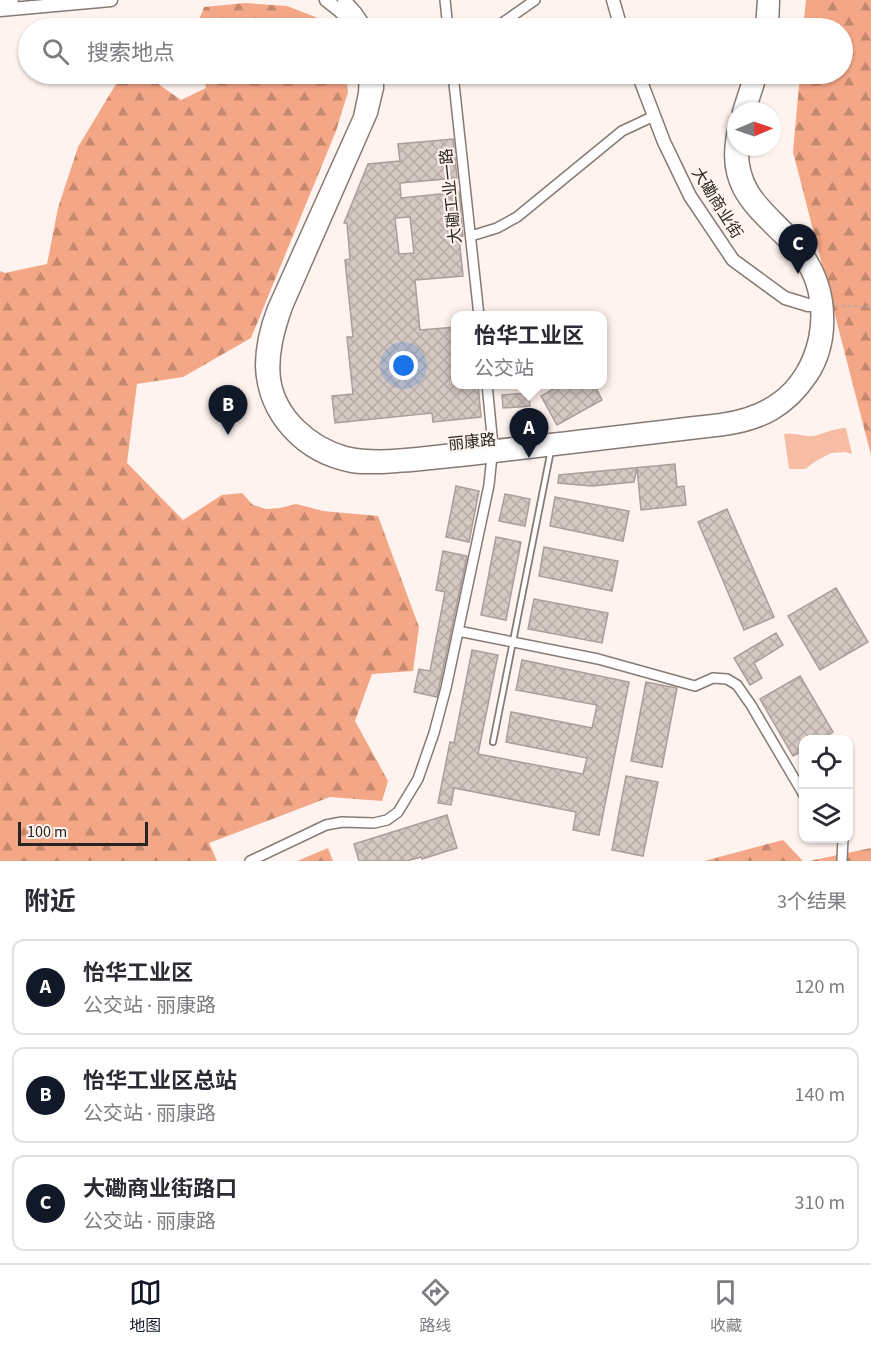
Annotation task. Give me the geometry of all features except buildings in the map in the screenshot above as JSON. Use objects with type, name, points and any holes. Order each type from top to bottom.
[{"type":"street","points":[[0,1],[12,0]]},
{"type":"street","points":[[0,10],[111,0]]},
{"type":"street","points":[[326,0],[346,18]]},
{"type":"street","points":[[344,0],[360,18]]},
{"type":"street","points":[[445,0],[447,18]]},
{"type":"street","points":[[510,18],[536,0]]},
{"type":"street","points":[[613,0],[618,18]]},
{"type":"street","points":[[763,18],[764,0]]},
{"type":"street","points":[[772,18],[773,0]]},
{"type":"street","name":"丽康路","points":[[365,84],[360,117],[271,317],[262,358],[267,396],[276,415],[289,433],[315,453],[350,466],[386,467],[721,420],[759,410],[776,400],[789,389],[806,366],[815,340],[825,292],[810,258],[761,203],[749,185],[743,168],[742,156]]},
{"type":"street","name":"丽康路","points":[[376,84],[368,122],[282,317],[274,353],[276,388],[290,415],[305,432],[325,445],[347,453],[394,456],[552,450],[735,428],[770,416],[792,400],[814,371],[824,347],[827,332],[822,305],[803,264],[789,246],[749,205],[738,188],[732,156]]},
{"type":"street","name":"大磡工业一路","points":[[454,84],[479,311]]},
{"type":"street","name":"大磡商业街","points":[[642,84],[664,142],[690,196],[733,260],[785,298],[822,305]]},
{"type":"street","points":[[743,102],[748,84]]},
{"type":"street","points":[[752,102],[758,84]]},
{"type":"street","points":[[471,236],[517,218],[622,131],[654,116]]},
{"type":"street","points":[[250,861],[327,825],[342,822],[381,822],[398,812],[411,793],[423,767],[446,688],[489,485],[493,451],[487,389]]},
{"type":"street","points":[[458,631],[598,659],[695,686],[713,678],[727,679],[737,685],[751,705],[800,789]]},
{"type":"street","points":[[843,843],[843,861]]},
{"type":"lane","points":[[493,742],[552,450]]},
{"type":"path","points":[[822,305],[871,307]]},
{"type":"green space","points":[[806,0],[871,0],[871,455],[793,152],[799,84],[853,84],[853,18],[804,18]]},
{"type":"green space","points":[[245,3],[287,6],[318,18],[200,18],[204,7]]},
{"type":"green space","points":[[116,84],[158,84],[181,100],[206,88],[205,84],[347,84],[348,92],[336,131],[251,338],[183,377],[137,384],[127,463],[183,520],[222,495],[242,493],[253,505],[266,509],[296,504],[323,511],[378,516],[419,627],[413,671],[372,674],[355,721],[388,781],[382,801],[330,797],[209,843],[217,861],[0,861],[0,271],[5,273],[47,264],[58,208],[78,147]]},
{"type":"green space","points":[[783,840],[803,861],[704,861]]},
{"type":"green space","points":[[328,848],[333,861],[297,861]]},
{"type":"green space","points":[[871,848],[871,861],[809,861]]},
{"type":"shaded area","points":[[846,428],[852,454],[831,453],[805,469],[789,469],[784,434],[813,436]]},
{"type":"place","name":"大磡商业街路口","points":[[798,274]]},
{"type":"place","name":"怡华工业区总站","points":[[228,435]]},
{"type":"place","name":"怡华工业区","points":[[529,458]]}]
